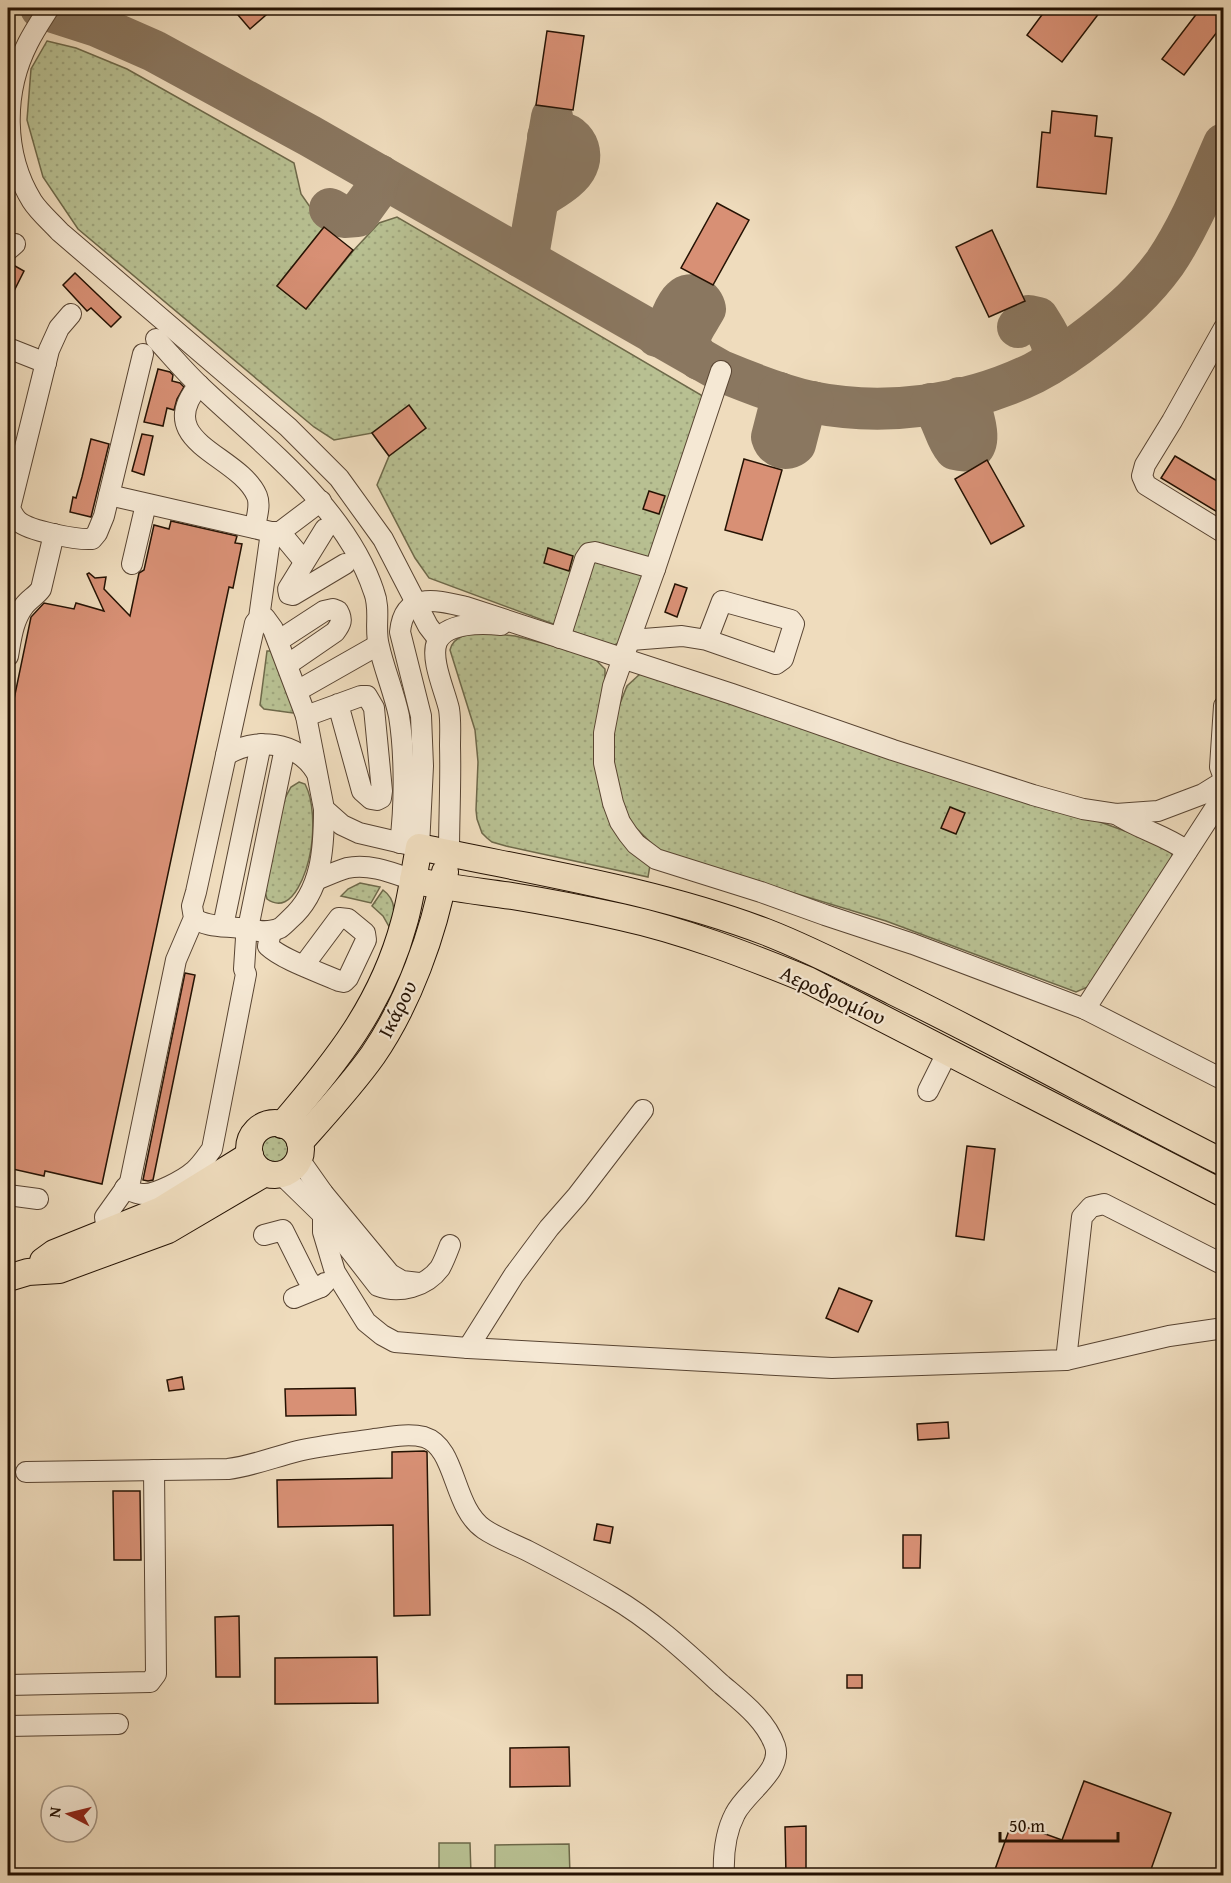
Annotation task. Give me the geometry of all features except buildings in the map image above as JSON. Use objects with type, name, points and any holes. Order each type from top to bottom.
[{"type":"main road","name":"Αεροδρομίου","points":[[410,845],[620,889],[694,908],[768,933],[934,1012],[1224,1163]]},
{"type":"main road","name":"Ικάρου","points":[[282,1125],[341,1052],[374,1000],[391,965],[405,923],[413,880],[410,845]]},
{"type":"main road","name":"Ικάρου","points":[[18,1275],[59,1270],[168,1230],[279,1161],[344,1094],[374,1053],[398,1011],[423,951],[442,887],[448,853]]},
{"type":"main road","name":"Αεροδρομίου","points":[[413,880],[442,887],[513,896],[622,917],[688,935],[743,954],[808,980],[1224,1194]]},
{"type":"main road","points":[[273,1124],[282,1125],[296,1134],[279,1161],[249,1146],[257,1131],[273,1124]]},
{"type":"main road","name":"Ικάρου","points":[[18,1275],[54,1253],[279,1161]]},
{"type":"street","points":[[49,8],[28,42],[11,97],[10,140],[23,185],[34,204],[60,232],[288,427],[339,478],[382,539],[438,639],[435,657],[450,712],[448,853]]},
{"type":"street","points":[[70,314],[59,328],[46,363],[10,508],[19,522],[54,534],[92,539],[97,533],[104,516],[143,354]]},
{"type":"street","points":[[1224,328],[1145,465],[1142,476],[1146,485],[1224,533]]},
{"type":"street","points":[[156,339],[199,385],[239,420],[321,501],[340,526],[356,554],[375,593],[379,615],[378,645],[399,716],[403,823],[410,845]]},
{"type":"street","points":[[8,348],[46,363]]},
{"type":"street","points":[[721,371],[631,640],[613,686],[604,733],[606,778],[620,822],[636,844],[668,864],[761,892],[913,944],[1085,1009],[1224,1080]]},
{"type":"street","points":[[199,385],[188,402],[184,416],[185,425],[191,436],[248,483],[258,497],[259,508],[269,531],[304,561]]},
{"type":"street","points":[[109,495],[269,531],[321,501]]},
{"type":"street","points":[[132,564],[146,504]]},
{"type":"street","points":[[325,529],[304,561],[288,592],[291,595],[345,564]]},
{"type":"street","points":[[107,1232],[105,1217],[130,1182],[176,960],[194,918],[192,906],[255,623],[259,618],[269,531]]},
{"type":"street","points":[[8,656],[18,614],[41,589],[54,534]]},
{"type":"street","points":[[560,638],[585,559],[589,553],[595,552],[655,569]]},
{"type":"street","points":[[410,845],[423,766],[421,716],[400,632],[401,621],[407,611],[416,603],[431,600],[449,603],[560,638],[1033,795],[1083,809],[1116,814],[1158,811],[1172,807],[1203,794],[1224,779],[1220,767],[1224,706]]},
{"type":"street","points":[[278,641],[324,611],[333,609],[338,611],[342,617],[341,625],[335,632],[287,665]]},
{"type":"street","points":[[246,974],[269,938],[301,910],[310,897],[316,880],[324,837],[324,809],[306,716],[269,621],[259,618]]},
{"type":"street","points":[[438,639],[463,626],[493,624],[530,629]]},
{"type":"street","points":[[631,640],[682,636],[707,640]]},
{"type":"street","points":[[297,692],[378,645]]},
{"type":"street","points":[[306,716],[338,704],[361,696],[367,696],[374,708],[382,791],[381,798],[377,800],[371,799],[362,791],[338,704]]},
{"type":"street","points":[[226,755],[244,746],[261,744],[285,748],[298,752],[316,772]]},
{"type":"street","points":[[223,926],[261,744]]},
{"type":"street","points":[[125,1188],[136,1194],[146,1195],[155,1192],[193,1173],[212,1149],[246,974],[244,960],[248,930],[285,748]]},
{"type":"street","points":[[423,766],[435,764],[451,766]]},
{"type":"street","points":[[1085,1009],[1224,791]]},
{"type":"street","points":[[324,809],[342,825],[359,833],[410,845]]},
{"type":"street","points":[[1116,814],[1132,825],[1171,840],[1187,851]]},
{"type":"street","points":[[316,880],[349,868],[362,867],[387,871],[413,880]]},
{"type":"street","points":[[194,918],[199,921],[248,930],[269,938]]},
{"type":"street","points":[[269,938],[273,951],[304,965]]},
{"type":"street","points":[[928,1091],[948,1051]]},
{"type":"street","points":[[468,1348],[514,1275],[643,1110]]},
{"type":"street","points":[[279,1161],[323,1193],[390,1274],[402,1281],[422,1283]]},
{"type":"street","points":[[279,1161],[378,1287],[388,1290],[404,1289],[422,1283],[441,1266],[450,1245]]},
{"type":"street","points":[[323,1193],[323,1232],[335,1272],[366,1322],[395,1342],[832,1368],[1066,1360],[1169,1336],[1224,1328]]},
{"type":"street","points":[[8,1195],[38,1199]]},
{"type":"street","points":[[1066,1360],[1082,1217],[1091,1207],[1104,1204],[1224,1265]]},
{"type":"street","points":[[264,1234],[283,1230],[306,1278],[311,1284],[321,1287]]},
{"type":"street","points":[[294,1298],[321,1287],[335,1272]]},
{"type":"street","points":[[26,1472],[238,1468],[309,1449],[400,1436],[422,1437],[436,1443],[445,1454],[461,1498],[472,1516],[484,1529],[562,1568],[613,1597],[656,1626],[751,1710],[764,1726],[775,1747],[775,1762],[772,1769],[744,1799],[734,1815],[726,1840],[723,1875]]},
{"type":"street","points":[[8,1685],[150,1682],[156,1674],[154,1470]]},
{"type":"street","points":[[8,1726],[118,1724]]},
{"type":"green space","points":[[47,41],[76,48],[127,69],[294,163],[301,194],[324,227],[277,286],[306,309],[379,223],[397,217],[701,395],[703,400],[625,639],[613,646],[429,578],[415,558],[377,485],[389,456],[372,433],[334,440],[314,427],[78,229],[43,177],[27,120],[31,69]]},
{"type":"green space","points":[[487,633],[515,636],[585,654],[595,659],[605,669],[596,748],[650,865],[648,877],[506,846],[492,842],[482,833],[476,810],[478,762],[475,730],[450,650],[452,644],[460,637]]},
{"type":"green space","points":[[267,651],[273,651],[296,710],[293,713],[264,709],[260,705]]},
{"type":"green space","points":[[641,673],[1092,819],[1166,846],[1172,854],[1171,861],[1090,986],[1076,992],[886,921],[682,859],[657,849],[633,825],[619,799],[610,769],[611,738],[617,711],[627,686]]},
{"type":"green space","points":[[299,782],[305,784],[312,807],[311,849],[307,867],[298,888],[285,902],[277,903],[267,899],[264,888],[283,802],[291,787]]},
{"type":"green space","points":[[360,883],[380,887],[371,903],[341,896],[348,889]]},
{"type":"green space","points":[[383,890],[391,898],[394,908],[391,930],[383,916],[372,906]]},
{"type":"green space","points":[[275,1136],[284,1140],[288,1149],[284,1158],[275,1162],[266,1158],[262,1149],[266,1140]]},
{"type":"green space","points":[[439,1843],[470,1843],[471,1875],[439,1875]]},
{"type":"green space","points":[[569,1844],[570,1875],[495,1875],[495,1845]]},
{"type":"taxiway","points":[[41,8],[97,26],[154,51],[310,136],[721,371],[788,396],[839,406],[896,408],[953,401],[1008,384],[1034,373],[1065,354],[1123,309],[1141,292],[1165,263],[1190,220],[1224,144]]},
{"type":"taxiway","points":[[520,256],[529,250],[552,117]]},
{"type":"taxiway","points":[[538,199],[570,176],[579,159],[577,145],[568,135],[562,133],[548,137]]},
{"type":"taxiway","points":[[330,209],[344,217],[357,216],[376,190],[379,175]]},
{"type":"taxiway","points":[[657,336],[666,328],[678,303],[685,296],[696,297],[705,309],[690,340],[699,359]]},
{"type":"taxiway","points":[[1018,327],[1029,316],[1038,318],[1052,346],[1053,352],[1049,364]]},
{"type":"taxiway","points":[[779,393],[781,402],[772,437],[781,447],[788,448],[795,444],[804,409],[813,402]]},
{"type":"taxiway","points":[[931,404],[955,449],[965,450],[972,448],[975,444],[976,429],[970,405],[960,398]]}]
